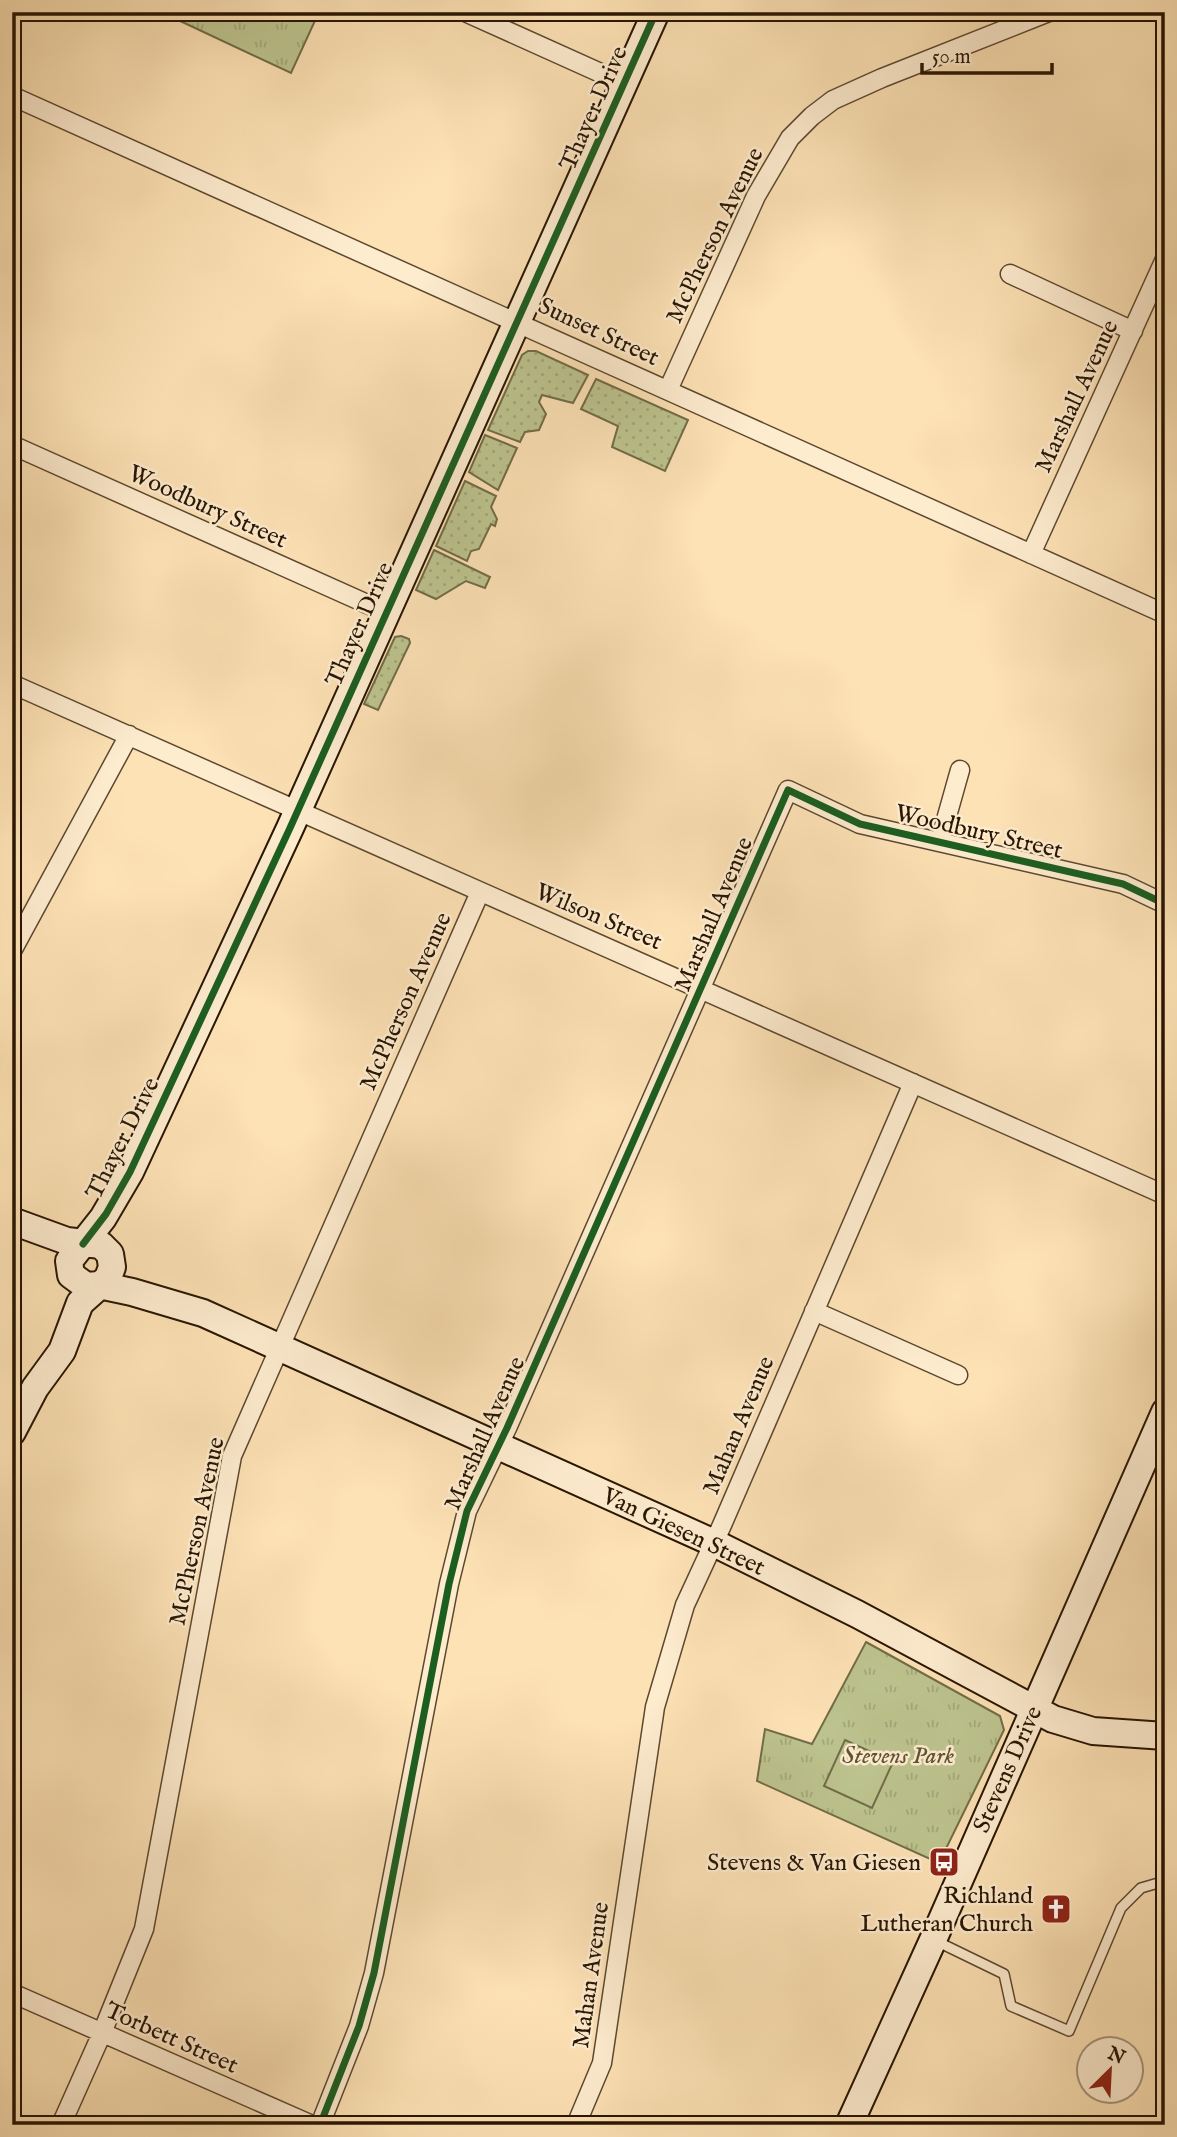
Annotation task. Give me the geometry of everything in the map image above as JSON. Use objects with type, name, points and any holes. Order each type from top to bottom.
[{"type":"street","points":[[465,12],[625,84]]},
{"type":"street","name":"Thayer Drive","points":[[83,1244],[103,1218],[130,1172],[298,810],[384,612],[656,12]]},
{"type":"street","name":"McPherson Avenue","points":[[668,390],[756,196],[785,147],[812,116],[832,100],[882,78],[1049,12]]},
{"type":"street","name":"Sunset Street","points":[[12,96],[518,321],[1165,614]]},
{"type":"street","name":"Marshall Avenue","points":[[1031,554],[1165,259]]},
{"type":"street","points":[[1010,274],[1133,331]]},
{"type":"street","name":"Woodbury Street","points":[[12,444],[384,612]]},
{"type":"street","name":"Wilson Street","points":[[12,684],[1165,1195]]},
{"type":"street","points":[[12,951],[129,735]]},
{"type":"street","points":[[940,841],[960,770]]},
{"type":"street","name":"Marshall Avenue","points":[[320,2125],[359,2026],[374,1973],[449,1584],[467,1511],[498,1447],[788,790]]},
{"type":"street","name":"Woodbury Street","points":[[788,790],[860,824],[1123,884],[1165,904]]},
{"type":"street","name":"McPherson Avenue","points":[[61,2125],[144,1929],[232,1456],[277,1348],[480,892]]},
{"type":"street","name":"Mahan Avenue","points":[[576,2125],[602,2063],[655,1707],[685,1605],[913,1083]]},
{"type":"street","name":"Thayer Drive","points":[[110,1254],[130,1172]]},
{"type":"street","points":[[12,1221],[83,1244],[101,1245],[110,1254],[111,1273],[80,1303],[62,1351],[35,1388],[12,1432]]},
{"type":"street","points":[[12,1238],[43,1250],[69,1268],[80,1284],[99,1285]]},
{"type":"street","points":[[35,1388],[37,1368],[60,1306],[72,1254],[83,1244]]},
{"type":"street","name":"Van Giesen Street","points":[[110,1254],[140,1279],[182,1292],[204,1313]]},
{"type":"street","name":"Van Giesen Street","points":[[99,1285],[204,1313],[714,1543],[857,1614],[1034,1708],[1079,1728],[1165,1736]]},
{"type":"street","points":[[814,1311],[958,1375]]},
{"type":"street","name":"Stevens Drive","points":[[849,2125],[1165,1412]]},
{"type":"street","name":"Torbett Street","points":[[12,1993],[312,2125]]},
{"type":"lane","points":[[933,1940],[1004,1974],[1011,2006],[1069,2031],[1121,1908],[1141,1888],[1165,1881]]},
{"type":"green space","points":[[161,12],[319,12],[291,73]]},
{"type":"green space","points":[[528,351],[536,351],[588,375],[573,403],[542,395],[539,402],[546,414],[539,430],[525,432],[520,442],[488,430],[522,355]]},
{"type":"green space","points":[[596,379],[688,420],[665,471],[612,447],[618,426],[581,409]]},
{"type":"green space","points":[[485,435],[517,448],[498,490],[469,472]]},
{"type":"green space","points":[[465,481],[496,496],[491,507],[497,519],[495,526],[491,524],[479,549],[471,551],[467,561],[436,546]]},
{"type":"green space","points":[[434,550],[490,577],[485,588],[466,581],[436,599],[416,590]]},
{"type":"green space","points":[[395,637],[409,639],[410,643],[378,710],[364,704]]},
{"type":"green space","name":"Stevens Park","points":[[866,1642],[1000,1716],[1004,1730],[939,1863],[757,1781],[765,1729],[812,1744]]},
{"type":"green space","points":[[845,1740],[893,1762],[872,1808],[824,1786]]},
{"type":"cycle path","points":[[83,1244],[106,1214],[130,1172],[290,828],[656,12]]},
{"type":"cycle path","points":[[320,2125],[359,2026],[374,1973],[449,1584],[467,1511],[507,1428],[788,790],[860,824],[1123,884],[1165,904]]},
{"type":"place","name":"Stevens & Van Giesen","points":[[944,1862]]},
{"type":"place","name":"Richland Lutheran Church","points":[[1056,1909]]}]
